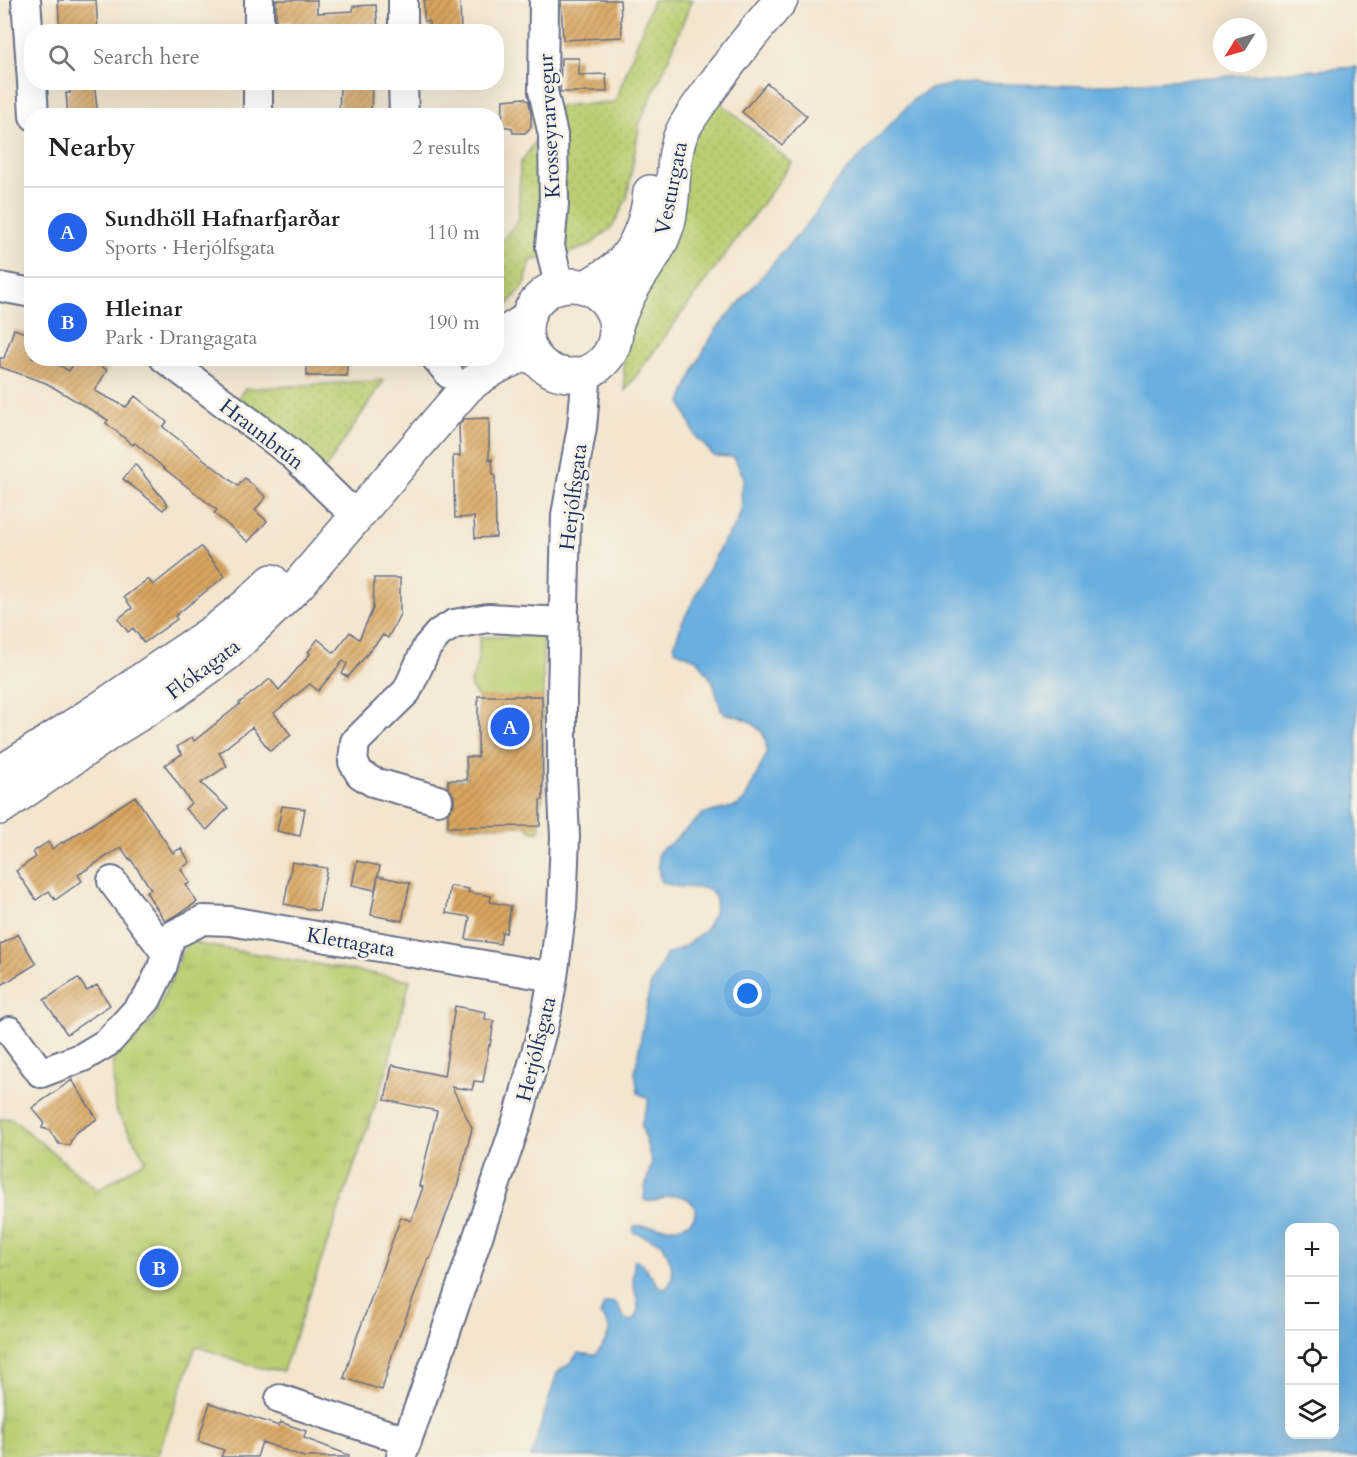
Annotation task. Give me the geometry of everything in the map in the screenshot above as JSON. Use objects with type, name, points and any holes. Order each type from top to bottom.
[{"type":"main road","name":"Vesturgata","points":[[573,287],[610,273],[621,263],[633,245],[645,220],[650,201],[660,129],[707,58],[754,0]]},
{"type":"main road","name":"Vesturgata","points":[[616,325],[629,294],[654,257],[667,227],[673,171],[681,136],[719,76],[781,0]]},
{"type":"main road","points":[[573,287],[598,293],[607,302],[616,325],[615,340],[610,354],[600,365],[587,372],[571,375],[556,372],[542,364],[532,352],[526,330],[527,319],[539,298],[548,291],[573,287]]},
{"type":"main road","points":[[504,334],[527,319]]},
{"type":"main road","points":[[504,364],[532,352]]},
{"type":"main road","points":[[348,508],[425,404],[449,366]]},
{"type":"main road","points":[[348,508],[467,387],[485,373],[500,366]]},
{"type":"main road","name":"Flókagata","points":[[8,785],[117,728],[175,692],[227,654],[298,585],[348,508]]},
{"type":"street","points":[[26,0],[28,24]]},
{"type":"street","points":[[259,0],[259,24]]},
{"type":"street","points":[[403,0],[403,24]]},
{"type":"street","name":"Krosseyrarvegur","points":[[544,0],[543,91],[553,135],[554,204],[550,246],[573,287]]},
{"type":"street","points":[[32,90],[34,108]]},
{"type":"street","points":[[258,90],[258,108]]},
{"type":"street","points":[[403,90],[404,108]]},
{"type":"street","points":[[0,287],[24,292]]},
{"type":"street","name":"Hraunbrún","points":[[175,366],[291,453],[348,508]]},
{"type":"street","name":"Herjólfsgata","points":[[404,1449],[519,1115],[546,1016],[553,977],[562,908],[564,861],[562,719],[566,515],[582,428],[587,372]]},
{"type":"street","points":[[438,800],[373,782],[360,774],[352,762],[355,742],[407,691],[427,646],[439,633],[454,624],[489,618],[564,622]]},
{"type":"street","points":[[112,881],[166,953]]},
{"type":"street","name":"Klettagata","points":[[10,1031],[41,1073],[83,1057],[108,1042],[147,999],[162,968],[171,936],[203,920],[230,921],[553,977]]},
{"type":"street","points":[[280,1399],[404,1449]]},
{"type":"green space","points":[[653,0],[693,0],[640,122],[627,198],[613,226],[589,246],[559,256],[531,260],[525,284],[504,308],[504,238],[519,219],[520,164],[560,106],[615,102]]},
{"type":"green space","points":[[713,96],[792,163],[625,391],[623,354],[695,126]]},
{"type":"green space","points":[[384,380],[322,474],[236,400],[245,389]]},
{"type":"green space","points":[[543,636],[543,800],[540,800],[540,831],[530,831],[529,826],[448,827],[448,780],[466,780],[466,757],[478,757],[478,697],[470,686],[478,660],[480,637]]},
{"type":"green space","points":[[188,940],[198,944],[410,980],[384,1080],[283,1371],[256,1367],[196,1346],[157,1457],[0,1457],[0,1119],[11,1118],[98,1190],[146,1160],[115,1109],[112,1053],[153,1020]]},
{"type":"water","points":[[1357,67],[1357,1457],[531,1457],[557,1373],[569,1365],[578,1353],[595,1355],[607,1337],[610,1330],[600,1315],[604,1304],[611,1302],[617,1304],[625,1319],[631,1321],[637,1316],[638,1302],[633,1281],[634,1260],[645,1267],[658,1285],[664,1289],[669,1285],[672,1268],[662,1243],[633,1232],[634,1226],[681,1226],[692,1220],[694,1216],[694,1206],[680,1196],[653,1201],[644,1200],[652,1162],[641,1124],[648,1098],[638,1093],[635,1072],[650,987],[666,955],[685,946],[705,930],[714,913],[716,899],[710,889],[681,887],[662,882],[659,874],[658,853],[703,814],[737,806],[745,799],[766,755],[766,741],[762,732],[751,722],[726,714],[721,710],[713,682],[698,660],[675,650],[674,646],[682,623],[721,545],[737,523],[742,506],[741,492],[744,478],[734,457],[714,456],[695,435],[681,402],[697,363],[715,331],[813,217],[841,177],[914,99],[930,89],[971,83],[1084,86]]},
{"type":"building","points":[[58,0],[96,0],[98,24],[60,24]]},
{"type":"building","points":[[276,0],[317,0],[317,13],[353,11],[353,6],[376,5],[377,24],[276,22]]},
{"type":"building","points":[[424,0],[460,0],[461,24],[429,24],[429,21],[424,21]]},
{"type":"building","points":[[561,0],[620,0],[622,37],[563,40]]},
{"type":"building","points":[[561,58],[579,58],[579,75],[606,74],[607,92],[560,92]]},
{"type":"building","points":[[767,83],[807,116],[782,145],[742,112]]},
{"type":"building","points":[[70,90],[95,90],[97,108],[67,108],[66,93],[70,93]]},
{"type":"building","points":[[340,90],[372,90],[371,108],[339,108]]},
{"type":"building","points":[[524,98],[529,102],[531,127],[525,133],[513,133],[512,128],[504,126],[503,100]]},
{"type":"building","points":[[14,329],[24,332],[24,366],[61,366],[69,371],[72,366],[101,366],[107,370],[95,391],[126,407],[135,396],[167,422],[163,427],[238,486],[245,478],[266,497],[255,510],[267,521],[248,542],[214,513],[217,510],[135,443],[133,445],[106,423],[108,420],[46,383],[0,367],[0,358],[4,358]]},
{"type":"building","points":[[307,366],[347,366],[347,376],[307,376]]},
{"type":"building","points":[[489,418],[489,460],[492,459],[493,475],[495,475],[496,537],[475,538],[474,517],[455,518],[453,456],[460,456],[459,425],[464,419]]},
{"type":"building","points":[[135,464],[168,505],[163,510],[123,479]]},
{"type":"building","points":[[201,547],[225,576],[175,616],[177,619],[144,643],[133,628],[128,632],[118,619],[132,608],[124,597],[148,579],[153,585]]},
{"type":"building","points":[[374,578],[400,578],[400,614],[388,638],[383,635],[348,677],[342,674],[347,664],[343,661],[318,691],[310,684],[274,713],[291,735],[270,751],[252,727],[219,753],[227,766],[201,783],[228,808],[207,830],[185,809],[191,803],[165,765],[182,754],[177,747],[192,737],[194,741],[270,679],[279,690],[310,654],[308,652],[318,639],[334,653],[350,632],[359,639],[373,609]]},
{"type":"building","points":[[478,696],[542,696],[543,800],[540,800],[540,826],[448,827],[448,813],[454,805],[454,796],[448,787],[448,780],[467,780],[466,757],[478,757]]},
{"type":"building","points":[[135,796],[173,853],[181,848],[190,862],[181,869],[190,883],[186,885],[197,902],[165,921],[146,892],[151,889],[121,847],[78,875],[82,881],[55,900],[49,891],[36,900],[16,871],[36,857],[33,852],[48,842],[52,849],[63,843]]},
{"type":"building","points":[[282,806],[305,809],[300,836],[277,831]]},
{"type":"building","points":[[357,861],[380,866],[375,890],[352,885]]},
{"type":"building","points":[[292,862],[327,868],[319,911],[284,904]]},
{"type":"building","points":[[378,876],[410,883],[402,921],[371,915]]},
{"type":"building","points":[[450,886],[491,896],[490,902],[511,906],[506,933],[502,932],[500,944],[466,939],[470,917],[446,913]]},
{"type":"building","points":[[18,934],[36,964],[0,986],[0,945]]},
{"type":"building","points":[[78,978],[87,991],[97,985],[110,1005],[67,1034],[44,1000]]},
{"type":"building","points":[[455,1006],[486,1012],[485,1019],[494,1021],[490,1046],[483,1082],[474,1081],[472,1090],[452,1087],[472,1128],[457,1188],[393,1352],[382,1390],[344,1378],[401,1217],[411,1221],[423,1187],[419,1186],[437,1111],[385,1100],[392,1065],[444,1076]]},
{"type":"building","points":[[72,1080],[97,1119],[75,1133],[69,1145],[59,1144],[49,1130],[42,1128],[44,1122],[32,1108]]},
{"type":"building","points":[[210,1403],[279,1426],[280,1422],[306,1431],[304,1438],[349,1455],[349,1457],[304,1457],[262,1442],[257,1457],[221,1457],[224,1450],[198,1441]]},
{"type":"place","name":"Sundhöll Hafnarfjarðar","points":[[510,727]]},
{"type":"place","name":"Hleinar","points":[[159,1268]]}]
